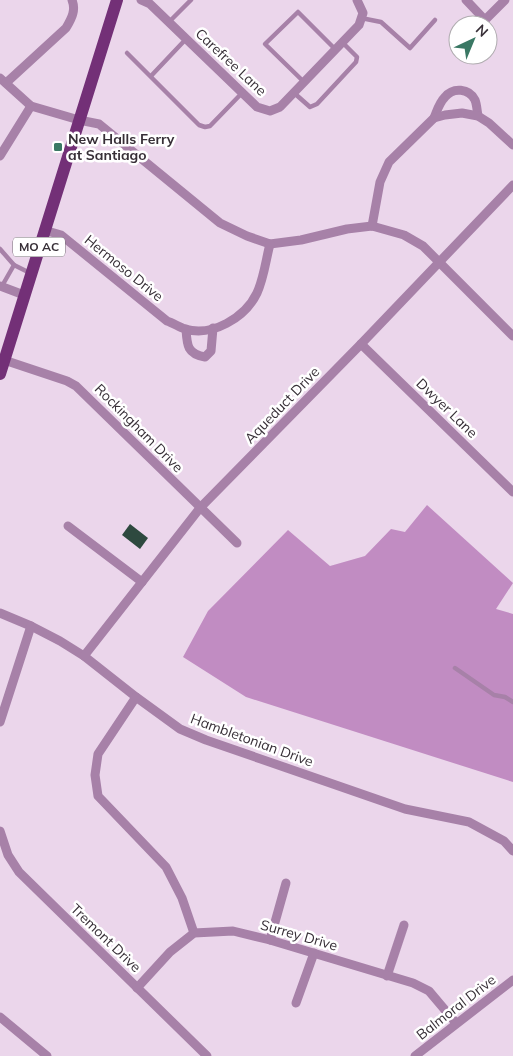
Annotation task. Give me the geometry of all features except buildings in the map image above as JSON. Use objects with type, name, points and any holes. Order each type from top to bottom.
[{"type":"main road","name":"MO AC","points":[[0,374],[117,0]]},
{"type":"street","points":[[72,0],[75,6],[72,18],[66,28],[3,80],[31,106],[99,124],[220,223],[247,236],[270,244],[372,226],[404,234],[423,246],[513,336]]},
{"type":"street","name":"Carefree Lane","points":[[140,0],[150,4],[257,107],[270,111],[280,107],[339,46],[359,25],[362,15]]},
{"type":"street","points":[[357,0],[362,15]]},
{"type":"street","points":[[466,0],[485,20],[505,0]]},
{"type":"street","points":[[372,226],[380,182],[389,162],[434,118],[441,101],[446,95],[452,90],[466,92],[472,96],[475,102],[478,116]]},
{"type":"street","points":[[0,156],[31,106]]},
{"type":"street","points":[[434,118],[462,113],[478,116],[489,123],[513,145]]},
{"type":"street","name":"Aqueduct Drive","points":[[84,656],[200,508],[513,185]]},
{"type":"street","name":"Hermoso Drive","points":[[44,230],[61,235],[167,321],[186,329],[202,330],[222,326],[240,314],[251,303],[258,291],[270,244]]},
{"type":"street","points":[[1,287],[24,295]]},
{"type":"street","points":[[186,329],[187,343],[190,350],[196,356],[205,357],[211,352],[213,328]]},
{"type":"street","name":"Dwyer Lane","points":[[361,344],[513,492]]},
{"type":"street","name":"Rockingham Drive","points":[[4,360],[67,381],[76,386],[237,543]]},
{"type":"street","points":[[68,526],[142,582]]},
{"type":"street","name":"Hambletonian Drive","points":[[0,613],[31,626],[84,656],[180,729],[206,740],[405,809],[470,822],[504,841],[513,851]]},
{"type":"street","points":[[0,722],[31,626]]},
{"type":"street","points":[[136,697],[98,754],[95,775],[98,796],[166,867],[182,898],[194,933],[170,952],[137,988]]},
{"type":"street","name":"Tremont Drive","points":[[0,831],[8,855],[19,872],[207,1056]]},
{"type":"street","points":[[270,940],[286,883]]},
{"type":"street","points":[[387,976],[404,925]]},
{"type":"street","name":"Surrey Drive","points":[[194,933],[233,931],[270,940],[413,983],[429,992],[440,1002],[456,1023]]},
{"type":"street","points":[[296,1003],[314,953]]},
{"type":"street","name":"Balmoral Drive","points":[[416,1056],[513,980]]},
{"type":"street","points":[[0,1017],[47,1056]]},
{"type":"lane","points":[[169,22],[191,0]]},
{"type":"lane","points":[[294,92],[310,106],[317,104],[356,62],[357,57],[339,46],[298,12],[266,44],[304,82]]},
{"type":"lane","points":[[362,15],[381,22],[410,48],[435,20]]},
{"type":"lane","points":[[151,76],[186,39]]},
{"type":"lane","points":[[127,53],[199,125],[210,126],[242,93]]},
{"type":"lane","points":[[0,249],[14,266],[31,273]]},
{"type":"lane","points":[[1,287],[14,266]]},
{"type":"lane","points":[[455,668],[494,695],[505,697],[513,702]]},
{"type":"shaded area","points":[[427,505],[513,583],[496,609],[513,614],[513,782],[246,697],[183,657],[208,611],[288,530],[330,566],[365,556],[391,529],[405,532]]},
{"type":"place","name":"New Halls Ferry at Santiago","points":[[58,147]]}]
